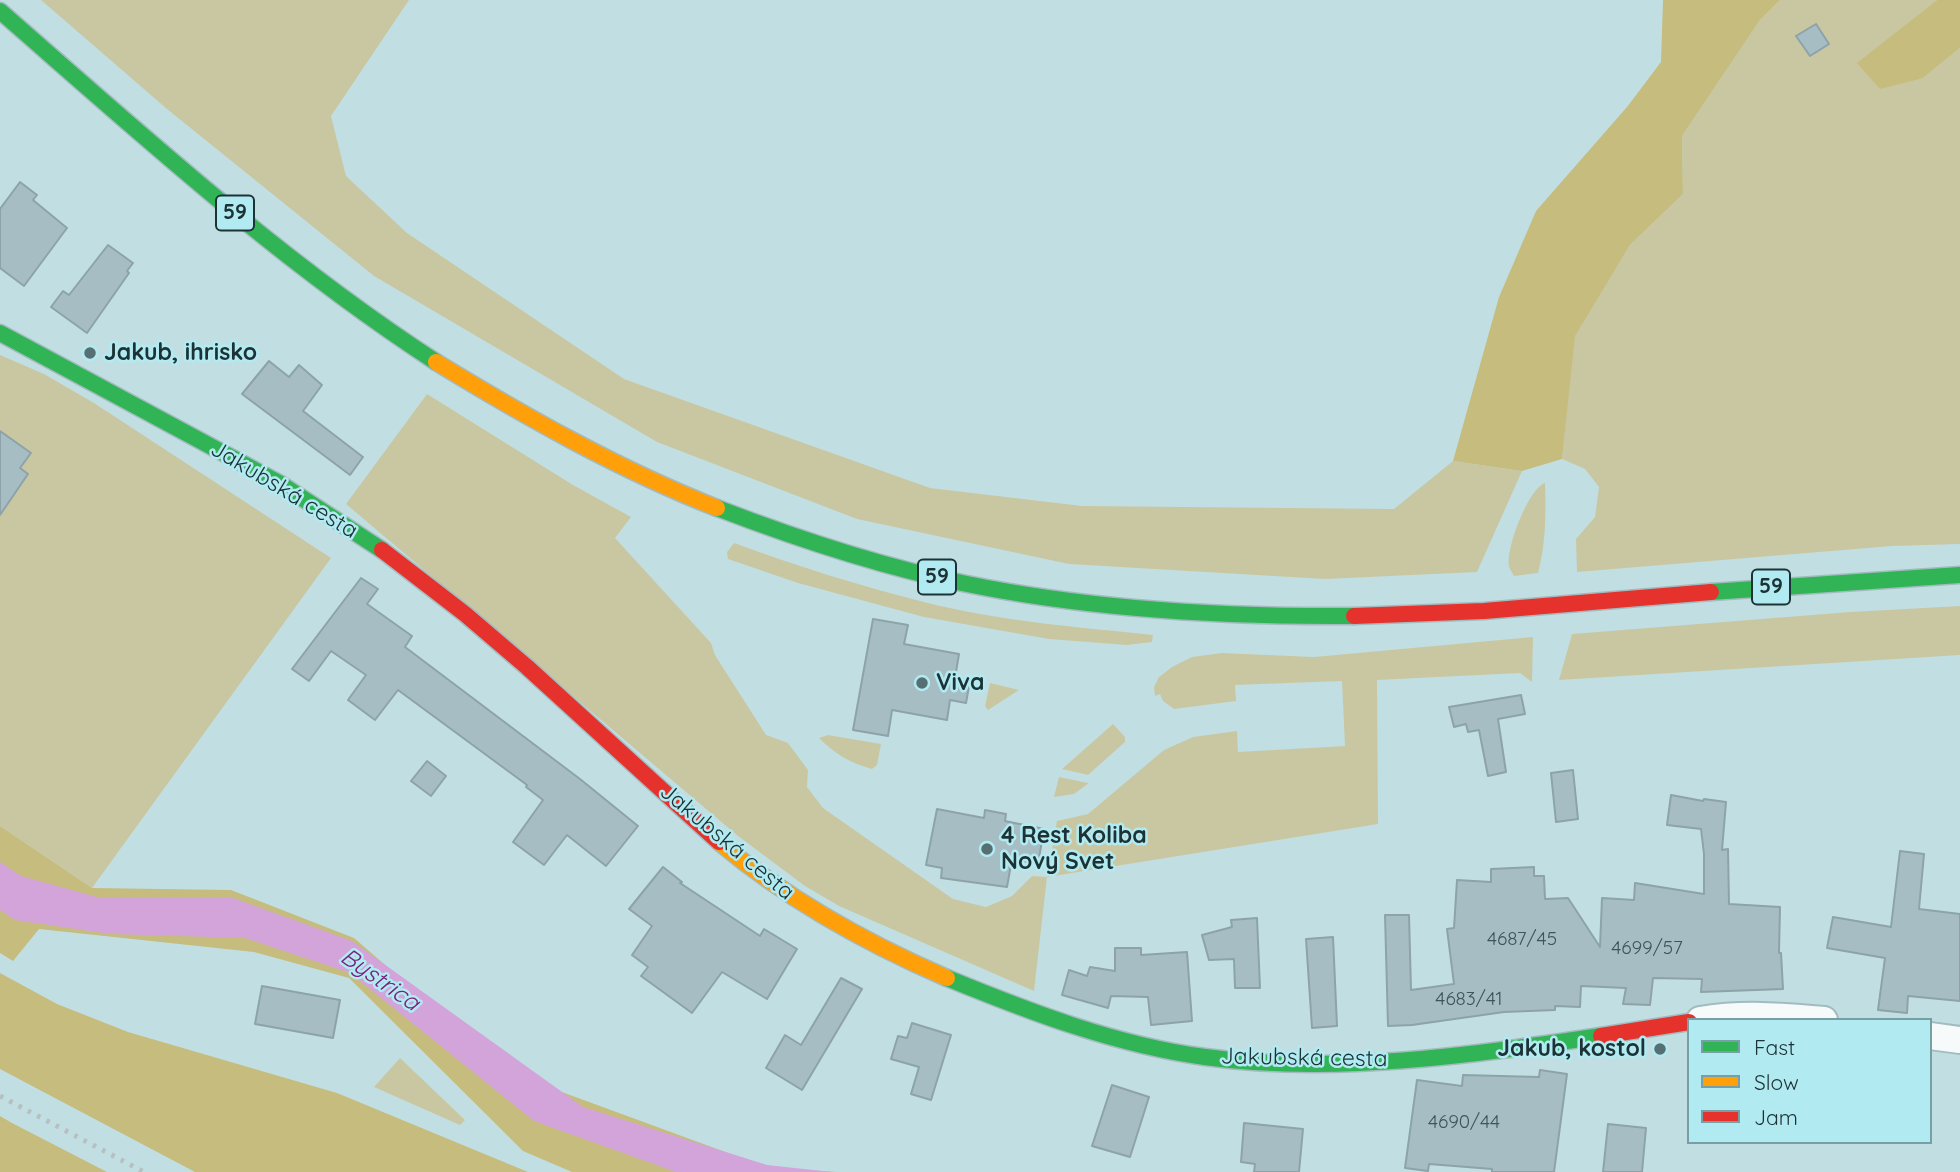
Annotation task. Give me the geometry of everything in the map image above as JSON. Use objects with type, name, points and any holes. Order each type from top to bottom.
[{"type":"main road","name":"59","points":[[0,11],[296,263],[372,320],[498,398],[631,471],[760,524],[911,572],[972,585],[1159,609],[1259,615],[1367,616],[1514,608],[1814,583],[1960,575]]},
{"type":"main road","name":"Jakubská cesta","points":[[0,333],[270,478],[368,540],[464,613],[552,688],[723,846],[790,896],[908,962],[970,988],[1112,1037],[1225,1059],[1286,1062],[1448,1056],[1687,1021]]},
{"type":"street","points":[[1712,1018],[1798,1018]]},
{"type":"street","points":[[1932,1035],[1960,1040]]},
{"type":"shaded area","points":[[41,0],[409,0],[331,116],[346,176],[407,233],[624,379],[930,488],[1082,506],[1394,509],[1453,461],[1522,471],[1477,572],[1325,579],[1069,564],[857,519],[657,442],[374,276],[167,109]]},
{"type":"shaded area","points":[[1663,0],[1780,0],[1760,20],[1682,136],[1683,194],[1630,245],[1575,336],[1562,459],[1522,471],[1453,461],[1499,297],[1536,211],[1627,107],[1661,62]]},
{"type":"shaded area","points":[[1780,0],[1937,0],[1858,63],[1923,78],[1960,48],[1960,544],[1892,546],[1577,572],[1576,539],[1595,517],[1599,487],[1585,469],[1562,459],[1574,336],[1630,245],[1683,194],[1682,136],[1760,20]]},
{"type":"shaded area","points":[[1937,0],[1960,0],[1960,48],[1923,78],[1880,89],[1857,63]]},
{"type":"shaded area","points":[[0,355],[44,374],[94,403],[331,558],[92,888],[0,826]]},
{"type":"shaded area","points":[[427,394],[573,485],[631,517],[615,538],[711,643],[715,655],[766,735],[788,743],[808,770],[807,787],[823,808],[953,899],[986,907],[1012,896],[1032,876],[1047,877],[1034,991],[839,906],[805,886],[738,836],[346,504]]},
{"type":"shaded area","points":[[1545,483],[1545,528],[1538,573],[1514,576],[1509,567],[1509,558],[1515,533],[1525,507],[1538,488]]},
{"type":"shaded area","points":[[734,543],[829,575],[952,609],[1009,619],[1153,635],[1152,642],[1127,645],[1049,639],[924,617],[798,583],[728,559],[727,552]]},
{"type":"shaded area","points":[[1960,606],[1960,655],[1559,680],[1572,634]]},
{"type":"shaded area","points":[[1533,637],[1532,682],[1520,673],[1377,680],[1378,824],[1047,877],[1057,821],[1088,814],[1164,750],[1193,737],[1237,731],[1238,752],[1345,746],[1342,681],[1235,685],[1236,701],[1174,709],[1163,701],[1160,694],[1155,696],[1154,687],[1159,677],[1192,657],[1222,653],[1314,657]]},
{"type":"shaded area","points":[[990,683],[1019,690],[988,710],[985,706]]},
{"type":"shaded area","points":[[1113,724],[1125,737],[1125,742],[1088,775],[1062,769]]},
{"type":"shaded area","points":[[828,735],[881,744],[877,765],[872,769],[843,757],[819,738]]},
{"type":"shaded area","points":[[1059,777],[1089,783],[1074,794],[1054,797]]},
{"type":"shaded area","points":[[0,826],[92,888],[231,890],[354,938],[510,1073],[769,1168],[838,1172],[572,1172],[523,1151],[349,978],[254,952],[39,929],[13,961],[0,953]]},
{"type":"shaded area","points":[[0,973],[57,1004],[128,1032],[337,1093],[528,1172],[195,1172],[0,1069]]},
{"type":"shaded area","points":[[400,1058],[465,1120],[460,1125],[374,1087]]},
{"type":"shaded area","points":[[0,1116],[12,1123],[107,1172],[0,1172]]},
{"type":"water","name":"Bystrica","points":[[0,862],[21,876],[97,897],[233,898],[352,941],[583,1107],[767,1165],[832,1172],[676,1172],[534,1121],[350,973],[245,938],[110,934],[15,920],[0,910]]},
{"type":"building","points":[[1816,24],[1829,44],[1810,56],[1796,36]]},
{"type":"building","points":[[20,182],[37,195],[33,200],[67,228],[24,286],[0,268],[0,209]]},
{"type":"building","points":[[108,245],[133,263],[127,271],[129,273],[87,333],[51,307],[63,291],[69,295]]},
{"type":"building","points":[[269,361],[289,377],[299,365],[322,385],[303,411],[363,457],[350,475],[242,394]]},
{"type":"building","points":[[0,431],[31,453],[20,468],[28,474],[0,515]]},
{"type":"building","points":[[361,578],[378,589],[367,604],[412,636],[405,647],[638,826],[606,866],[567,835],[544,865],[513,842],[543,800],[526,787],[527,785],[398,690],[375,720],[348,700],[366,675],[331,651],[309,681],[292,669]]},
{"type":"building","points":[[873,619],[908,625],[904,644],[959,654],[955,678],[970,681],[966,703],[950,700],[947,720],[892,710],[888,736],[853,730]]},
{"type":"building","points":[[1521,695],[1525,714],[1498,719],[1506,772],[1488,776],[1479,730],[1468,732],[1466,724],[1454,727],[1449,707]]},
{"type":"building","points":[[427,761],[446,776],[431,796],[411,781]]},
{"type":"building","points":[[1573,770],[1578,819],[1556,822],[1551,773]]},
{"type":"building","points":[[1671,795],[1726,802],[1722,850],[1728,849],[1729,904],[1780,907],[1779,953],[1783,989],[1701,992],[1702,979],[1653,978],[1650,1005],[1623,1004],[1626,988],[1581,986],[1580,1007],[1555,1006],[1555,1010],[1504,1012],[1388,1026],[1385,915],[1409,915],[1411,990],[1454,984],[1447,929],[1454,928],[1457,880],[1491,882],[1491,869],[1534,867],[1534,876],[1544,876],[1545,899],[1568,898],[1600,947],[1602,898],[1634,900],[1635,883],[1704,894],[1701,829],[1667,825]]},
{"type":"building","name":"4 Rest Koliba Nový Svet","points":[[937,809],[984,818],[985,810],[1006,814],[1005,821],[1044,829],[1038,864],[1012,859],[1007,887],[941,878],[942,868],[926,865]]},
{"type":"building","points":[[1900,851],[1924,854],[1919,909],[1960,914],[1960,1001],[1908,996],[1907,1013],[1878,1010],[1885,958],[1827,948],[1833,917],[1891,927]]},
{"type":"building","points":[[663,867],[682,882],[680,883],[760,936],[764,929],[797,949],[767,999],[722,972],[692,1013],[641,976],[648,967],[632,955],[652,926],[629,909]]},
{"type":"building","points":[[1257,918],[1260,988],[1235,988],[1234,959],[1209,960],[1202,935],[1232,927],[1231,920]]},
{"type":"building","points":[[1333,937],[1337,1026],[1312,1028],[1306,939]]},
{"type":"building","points":[[1115,948],[1141,948],[1141,955],[1187,952],[1192,1021],[1151,1025],[1148,997],[1111,996],[1108,1008],[1062,995],[1069,970],[1087,976],[1090,967],[1115,971]]},
{"type":"building","points":[[841,978],[862,989],[802,1090],[766,1068],[785,1035],[801,1045]]},
{"type":"building","points":[[262,986],[340,1000],[333,1038],[255,1024]]},
{"type":"building","points":[[912,1023],[951,1035],[931,1100],[911,1094],[919,1067],[891,1059],[898,1036],[907,1038]]},
{"type":"building","points":[[1540,1070],[1567,1074],[1554,1172],[1492,1172],[1492,1169],[1429,1164],[1428,1171],[1405,1168],[1417,1080],[1462,1086],[1463,1075],[1539,1077]]},
{"type":"building","points":[[1112,1085],[1149,1097],[1130,1157],[1092,1146]]},
{"type":"building","points":[[1244,1123],[1303,1129],[1299,1172],[1254,1172],[1255,1164],[1241,1162]]},
{"type":"building","points":[[1608,1124],[1646,1128],[1642,1172],[1603,1172]]},
{"type":"railway","points":[[0,1096],[144,1172]]},
{"type":"traffic: fast","points":[[0,11],[266,239],[378,323],[436,362]]},
{"type":"traffic: fast","points":[[0,333],[279,483],[382,550]]},
{"type":"traffic: fast","points":[[717,508],[871,561],[1015,593],[1159,610],[1354,616]]},
{"type":"traffic: fast","points":[[1711,592],[1960,575]]},
{"type":"traffic: fast","points":[[947,978],[1042,1015],[1106,1036],[1172,1052],[1254,1062],[1304,1064],[1403,1060],[1503,1050],[1601,1036]]},
{"type":"traffic: slow","points":[[436,362],[573,441],[717,508]]},
{"type":"traffic: slow","points":[[719,842],[772,882],[828,918],[857,935],[947,978]]},
{"type":"traffic: jam","points":[[382,550],[465,614],[527,667],[719,842]]},
{"type":"traffic: jam","points":[[1354,616],[1484,611],[1711,592]]},
{"type":"traffic: jam","points":[[1601,1036],[1687,1022]]},
{"type":"place","name":"Jakub, ihrisko","points":[[90,353]]},
{"type":"place","name":"Viva","points":[[922,683]]},
{"type":"place","name":"4 Rest Koliba Nový Svet","points":[[987,849]]},
{"type":"place","name":"Jakub, kostol","points":[[1660,1049]]}]
